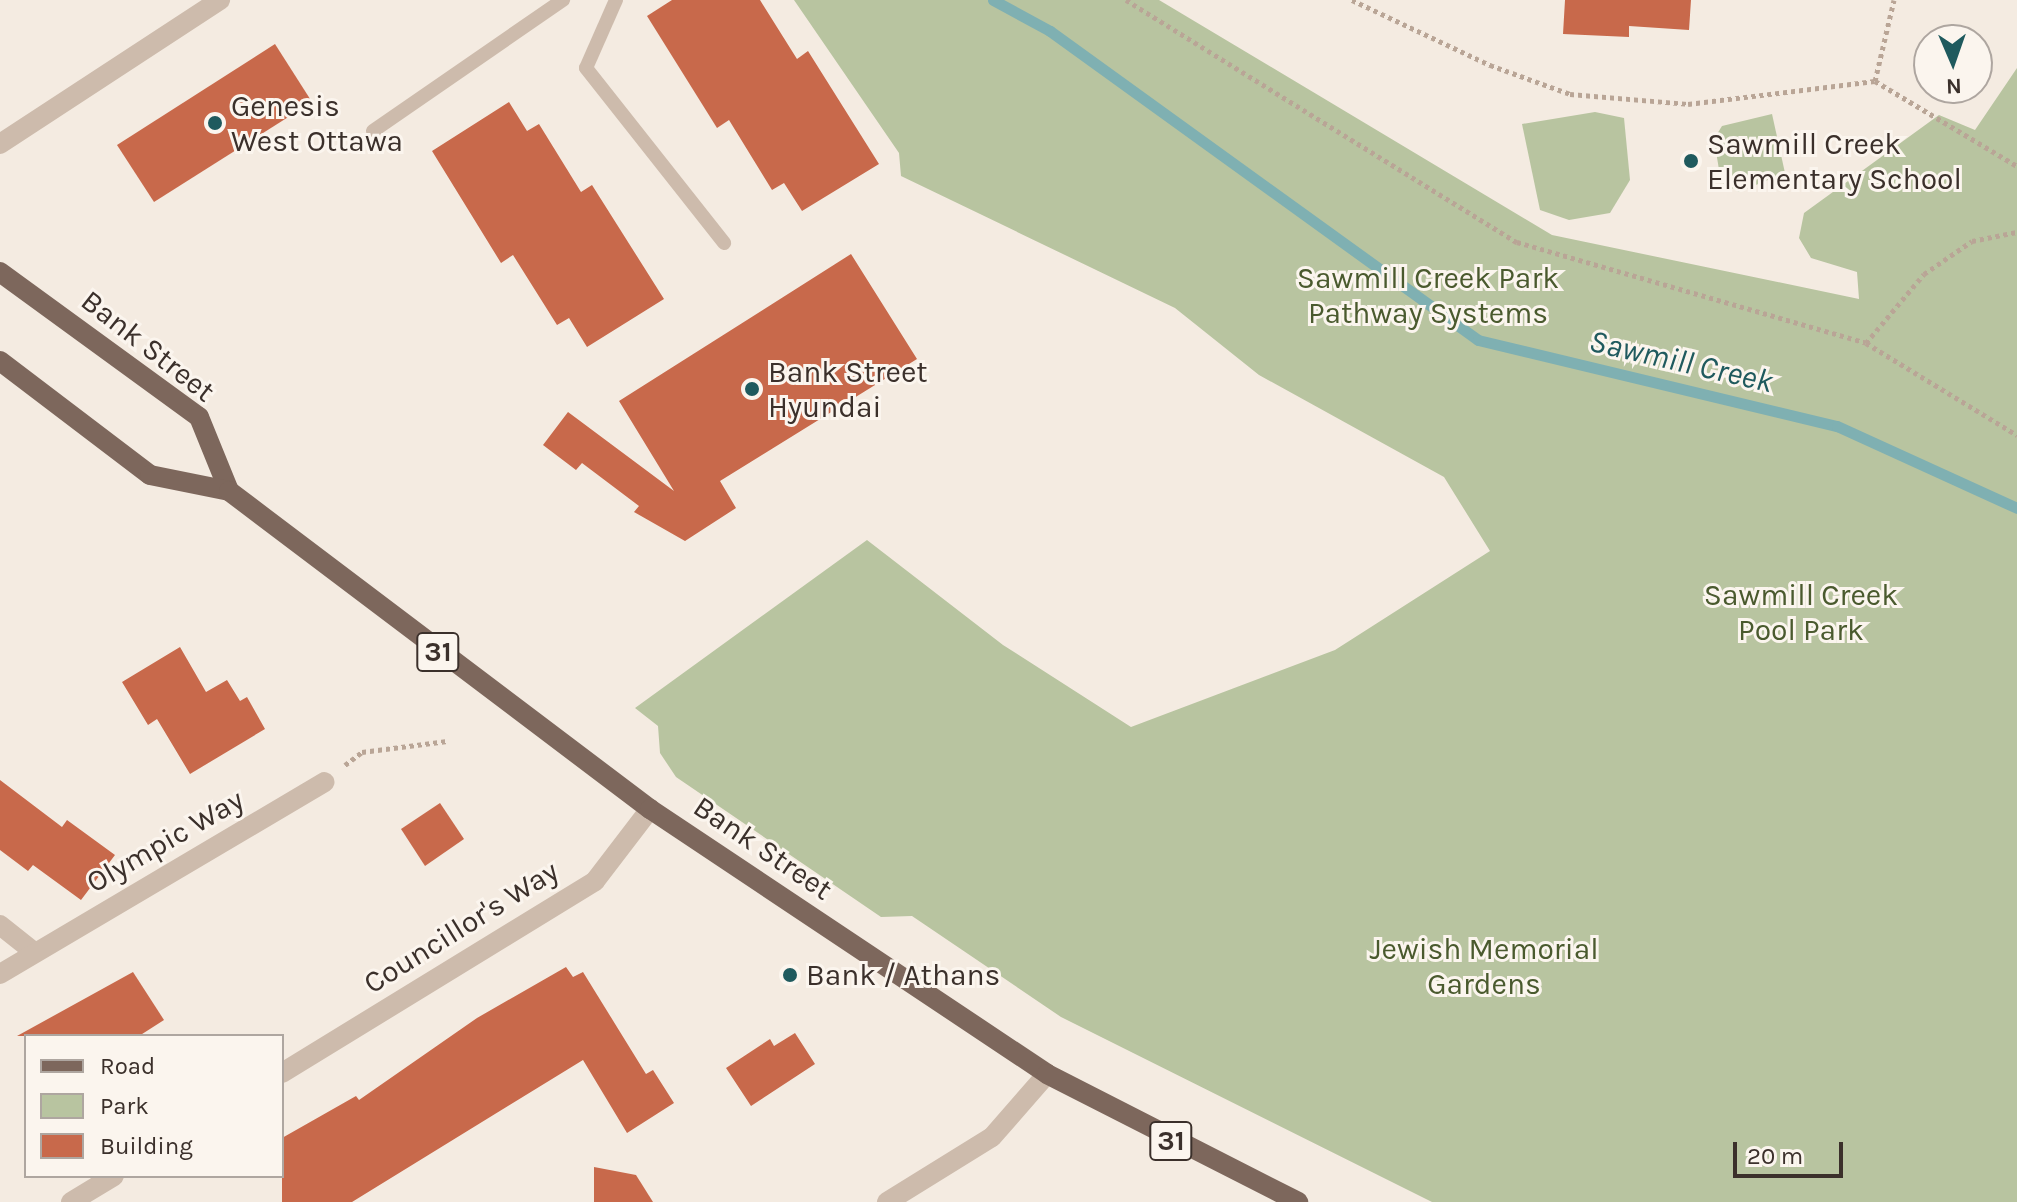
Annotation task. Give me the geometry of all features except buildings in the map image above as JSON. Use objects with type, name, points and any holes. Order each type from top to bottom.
[{"type":"main road","name":"Bank Street","points":[[0,272],[199,417],[229,491]]},
{"type":"main road","name":"Bank Street","points":[[0,361],[150,475],[229,491],[650,809],[1047,1074],[1298,1202]]},
{"type":"street","points":[[0,144],[220,0]]},
{"type":"street","name":"Olympic Way","points":[[0,974],[325,782]]},
{"type":"street","name":"Councillor's Way","points":[[284,1072],[595,881],[650,809]]},
{"type":"street","points":[[0,925],[34,952]]},
{"type":"street","points":[[887,1202],[992,1137],[1047,1074]]},
{"type":"street","points":[[71,1202],[111,1178]]},
{"type":"lane","points":[[373,131],[563,0]]},
{"type":"lane","points":[[611,2],[586,68],[724,243]]},
{"type":"path","points":[[1126,0],[1517,242],[1866,343],[2017,435]]},
{"type":"path","points":[[1352,0],[1490,65],[1570,94],[1688,104],[1875,81],[2017,166]]},
{"type":"path","points":[[1875,81],[1894,0]]},
{"type":"path","points":[[1866,343],[1924,274],[1972,241],[2017,232]]},
{"type":"path","points":[[325,782],[362,752],[447,741]]},
{"type":"green space","points":[[794,0],[1159,0],[1552,235],[1859,299],[1857,272],[1811,258],[1799,238],[1804,213],[1939,115],[1975,130],[2017,68],[2017,1202],[1432,1202],[1061,1017],[912,916],[881,917],[676,777],[660,753],[658,726],[635,708],[867,540],[1003,645],[1131,727],[1335,650],[1490,551],[1444,477],[1259,375],[1175,308],[901,176],[899,153]]},
{"type":"green space","points":[[1595,112],[1624,118],[1630,180],[1610,213],[1569,220],[1540,210],[1522,124]]},
{"type":"green space","points":[[1772,114],[1785,173],[1739,192],[1721,182],[1714,139],[1722,126]]},
{"type":"waterway","name":"Sawmill Creek","points":[[993,0],[1050,31],[1478,340],[1837,426],[2017,508]]},
{"type":"place","name":"Genesis West Ottawa","points":[[215,123]]},
{"type":"place","name":"Sawmill Creek Elementary School","points":[[1691,161]]},
{"type":"place","name":"Bank Street Hyundai","points":[[752,389]]},
{"type":"place","name":"Bank / Athans","points":[[790,975]]},
{"type":"park label","name":"Sawmill Creek Park Pathway Systems","points":[[1428,295]]},
{"type":"park label","name":"Sawmill Creek Pool Park","points":[[1801,612]]},
{"type":"park label","name":"Jewish Memorial Gardens","points":[[1484,966]]}]
